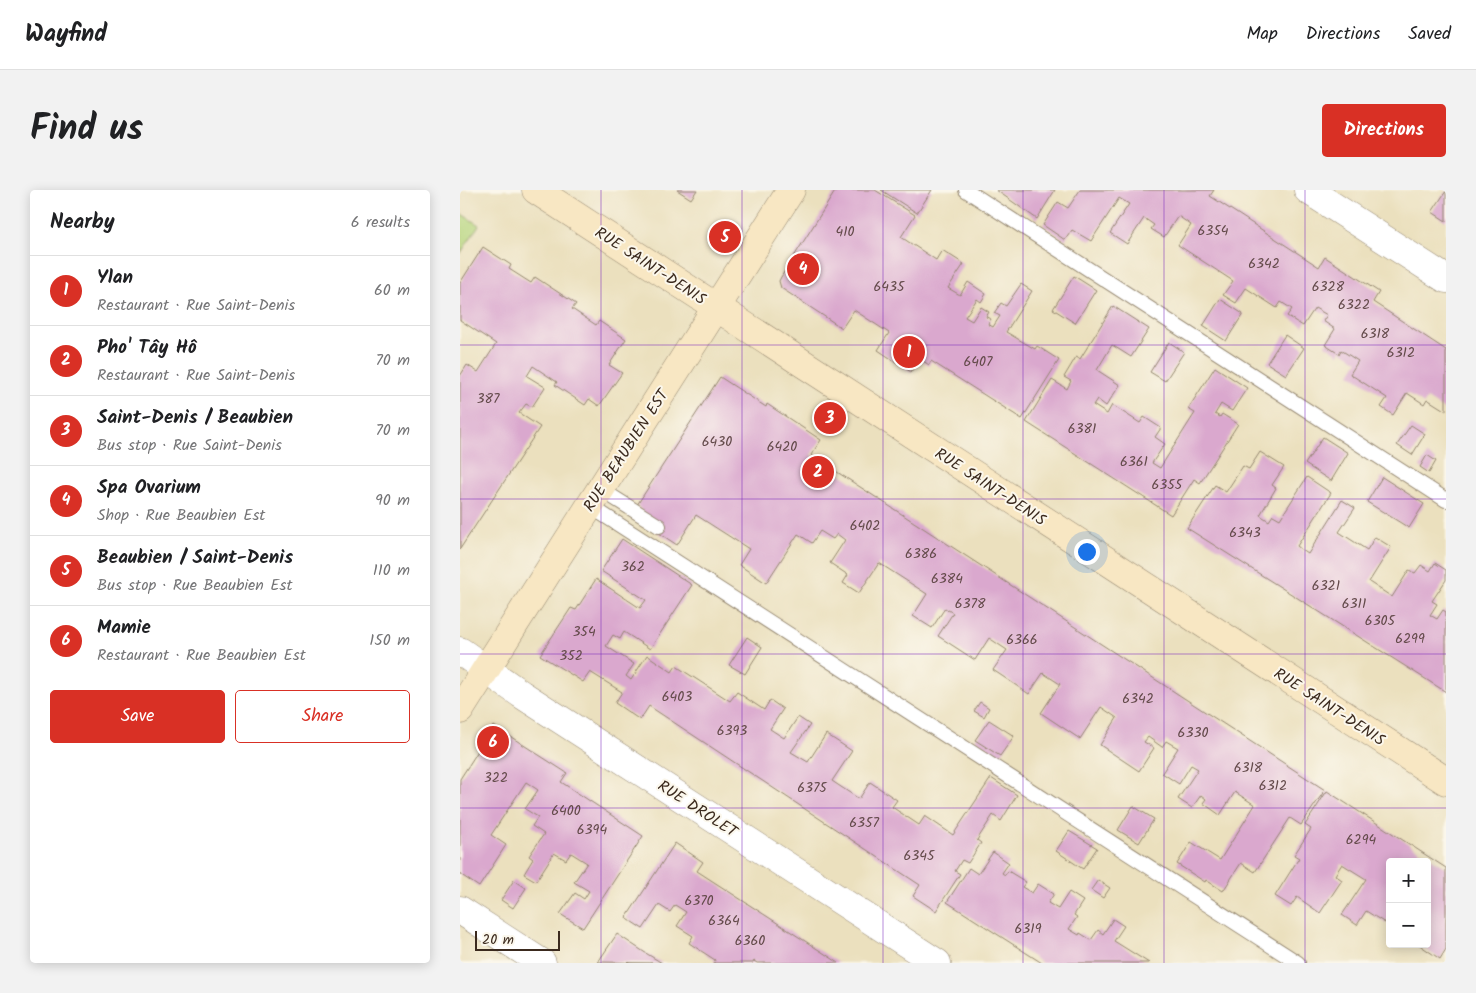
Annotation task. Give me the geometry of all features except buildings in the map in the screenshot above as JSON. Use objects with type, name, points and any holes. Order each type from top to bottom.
[{"type":"main road","name":"RUE SAINT-DENIS","points":[[536,190],[1446,781]]},
{"type":"main road","name":"RUE BEAUBIEN EST","points":[[460,710],[791,190]]},
{"type":"street","points":[[1308,190],[1446,280]]},
{"type":"street","name":"RUE DROLET","points":[[460,652],[937,963]]},
{"type":"street","points":[[460,910],[542,963]]},
{"type":"lane","points":[[966,190],[1446,500]]},
{"type":"lane","points":[[595,497],[659,526]]},
{"type":"lane","points":[[595,497],[1298,963]]},
{"type":"green space","points":[[460,213],[479,225],[460,254]]},
{"type":"place","name":"Beaubien / Saint-Denis","points":[[725,237]]},
{"type":"place","name":"Spa Ovarium","points":[[803,269]]},
{"type":"place","name":"Ylan","points":[[909,352]]},
{"type":"place","name":"Saint-Denis / Beaubien","points":[[830,418]]},
{"type":"place","name":"Pho' Tây Hô","points":[[818,472]]},
{"type":"place","name":"Mamie","points":[[493,742]]}]
